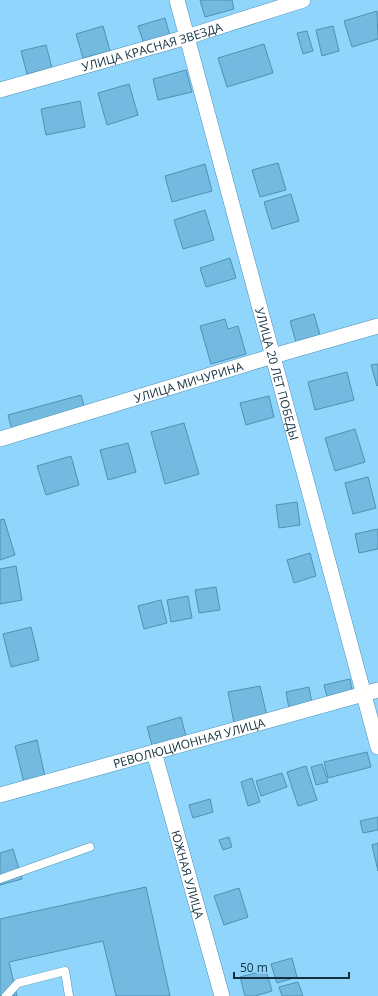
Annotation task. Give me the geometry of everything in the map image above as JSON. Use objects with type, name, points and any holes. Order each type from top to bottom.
[{"type":"street","name":"УЛИЦА 20 ЛЕТ ПОБЕДЫ","points":[[177,0],[273,356],[371,692],[378,747]]},
{"type":"street","name":"УЛИЦА КРАСНАЯ ЗВЕЗДА","points":[[0,90],[187,37],[303,0]]},
{"type":"street","name":"УЛИЦА МИЧУРИНА","points":[[0,439],[273,356],[378,326]]},
{"type":"street","name":"РЕВОЛЮЦИОННАЯ УЛИЦА","points":[[0,795],[371,692]]},
{"type":"street","name":"ЮЖНАЯ УЛИЦА","points":[[154,752],[222,996]]},
{"type":"lane","points":[[0,879],[90,847]]},
{"type":"lane","points":[[6,996],[18,983],[65,971],[69,996]]},
{"type":"building","points":[[200,0],[232,0],[234,9],[205,17]]},
{"type":"building","points":[[377,11],[378,39],[352,47],[344,21]]},
{"type":"building","points":[[165,18],[170,36],[144,44],[138,26]]},
{"type":"building","points":[[103,26],[110,51],[83,58],[76,34]]},
{"type":"building","points":[[333,26],[339,51],[322,56],[316,30]]},
{"type":"building","points":[[307,31],[313,51],[303,54],[297,33]]},
{"type":"building","points":[[264,44],[273,73],[227,87],[218,58]]},
{"type":"building","points":[[46,45],[52,68],[27,74],[21,51]]},
{"type":"building","points":[[186,70],[192,92],[158,100],[153,79]]},
{"type":"building","points":[[129,84],[138,115],[107,125],[98,93]]},
{"type":"building","points":[[80,101],[85,127],[46,135],[41,109]]},
{"type":"building","points":[[278,163],[286,190],[260,197],[252,170]]},
{"type":"building","points":[[205,164],[212,191],[172,202],[165,176]]},
{"type":"building","points":[[291,194],[299,221],[272,229],[264,202]]},
{"type":"building","points":[[205,210],[214,240],[183,249],[174,220]]},
{"type":"building","points":[[230,258],[236,278],[206,287],[200,268]]},
{"type":"building","points":[[314,314],[320,335],[296,342],[290,321]]},
{"type":"building","points":[[225,319],[228,329],[238,326],[246,354],[211,364],[200,326]]},
{"type":"building","points":[[378,364],[378,385],[377,386],[371,365]]},
{"type":"building","points":[[347,372],[354,400],[315,410],[308,382]]},
{"type":"building","points":[[81,395],[86,414],[13,434],[8,415]]},
{"type":"building","points":[[269,396],[274,417],[246,425],[240,403]]},
{"type":"building","points":[[184,423],[199,474],[165,484],[151,432]]},
{"type":"building","points":[[355,429],[365,462],[335,471],[325,438]]},
{"type":"building","points":[[128,443],[136,472],[108,480],[100,450]]},
{"type":"building","points":[[71,456],[79,485],[46,495],[37,466]]},
{"type":"building","points":[[368,477],[376,508],[353,514],[345,483]]},
{"type":"building","points":[[297,502],[300,525],[279,528],[276,505]]},
{"type":"building","points":[[4,519],[15,555],[0,560],[0,520]]},
{"type":"building","points":[[378,529],[378,549],[359,553],[355,534]]},
{"type":"building","points":[[310,553],[316,576],[294,583],[287,560]]},
{"type":"building","points":[[16,566],[22,600],[0,604],[0,569]]},
{"type":"building","points":[[216,587],[220,610],[199,613],[195,590]]},
{"type":"building","points":[[188,596],[192,618],[171,622],[167,600]]},
{"type":"building","points":[[161,600],[167,623],[144,629],[138,606]]},
{"type":"building","points":[[31,627],[39,660],[11,667],[3,634]]},
{"type":"building","points":[[350,679],[353,695],[328,701],[324,685]]},
{"type":"building","points":[[260,686],[267,716],[234,723],[228,692]]},
{"type":"building","points":[[309,687],[312,704],[289,709],[286,692]]},
{"type":"building","points":[[181,717],[186,736],[152,745],[147,727]]},
{"type":"building","points":[[37,740],[46,781],[25,787],[15,746]]},
{"type":"building","points":[[367,752],[371,767],[328,778],[324,762]]},
{"type":"building","points":[[322,764],[328,782],[316,785],[311,767]]},
{"type":"building","points":[[306,766],[317,800],[298,806],[287,772]]},
{"type":"building","points":[[282,773],[287,787],[261,796],[256,781]]},
{"type":"building","points":[[252,778],[260,802],[248,806],[241,782]]},
{"type":"building","points":[[210,799],[213,812],[193,818],[189,805]]},
{"type":"building","points":[[378,817],[378,830],[363,833],[360,821]]},
{"type":"building","points":[[229,837],[232,847],[223,850],[219,840]]},
{"type":"building","points":[[378,843],[378,871],[372,845]]},
{"type":"building","points":[[13,849],[22,879],[0,885],[0,853]]},
{"type":"building","points":[[146,887],[170,996],[116,996],[103,941],[9,962],[17,996],[0,996],[0,919]]},
{"type":"building","points":[[239,888],[248,917],[224,925],[214,896]]},
{"type":"building","points":[[292,958],[297,977],[277,983],[271,964]]},
{"type":"building","points":[[266,970],[272,991],[255,996],[245,996],[240,977]]},
{"type":"building","points":[[298,982],[303,996],[282,996],[279,987]]}]
